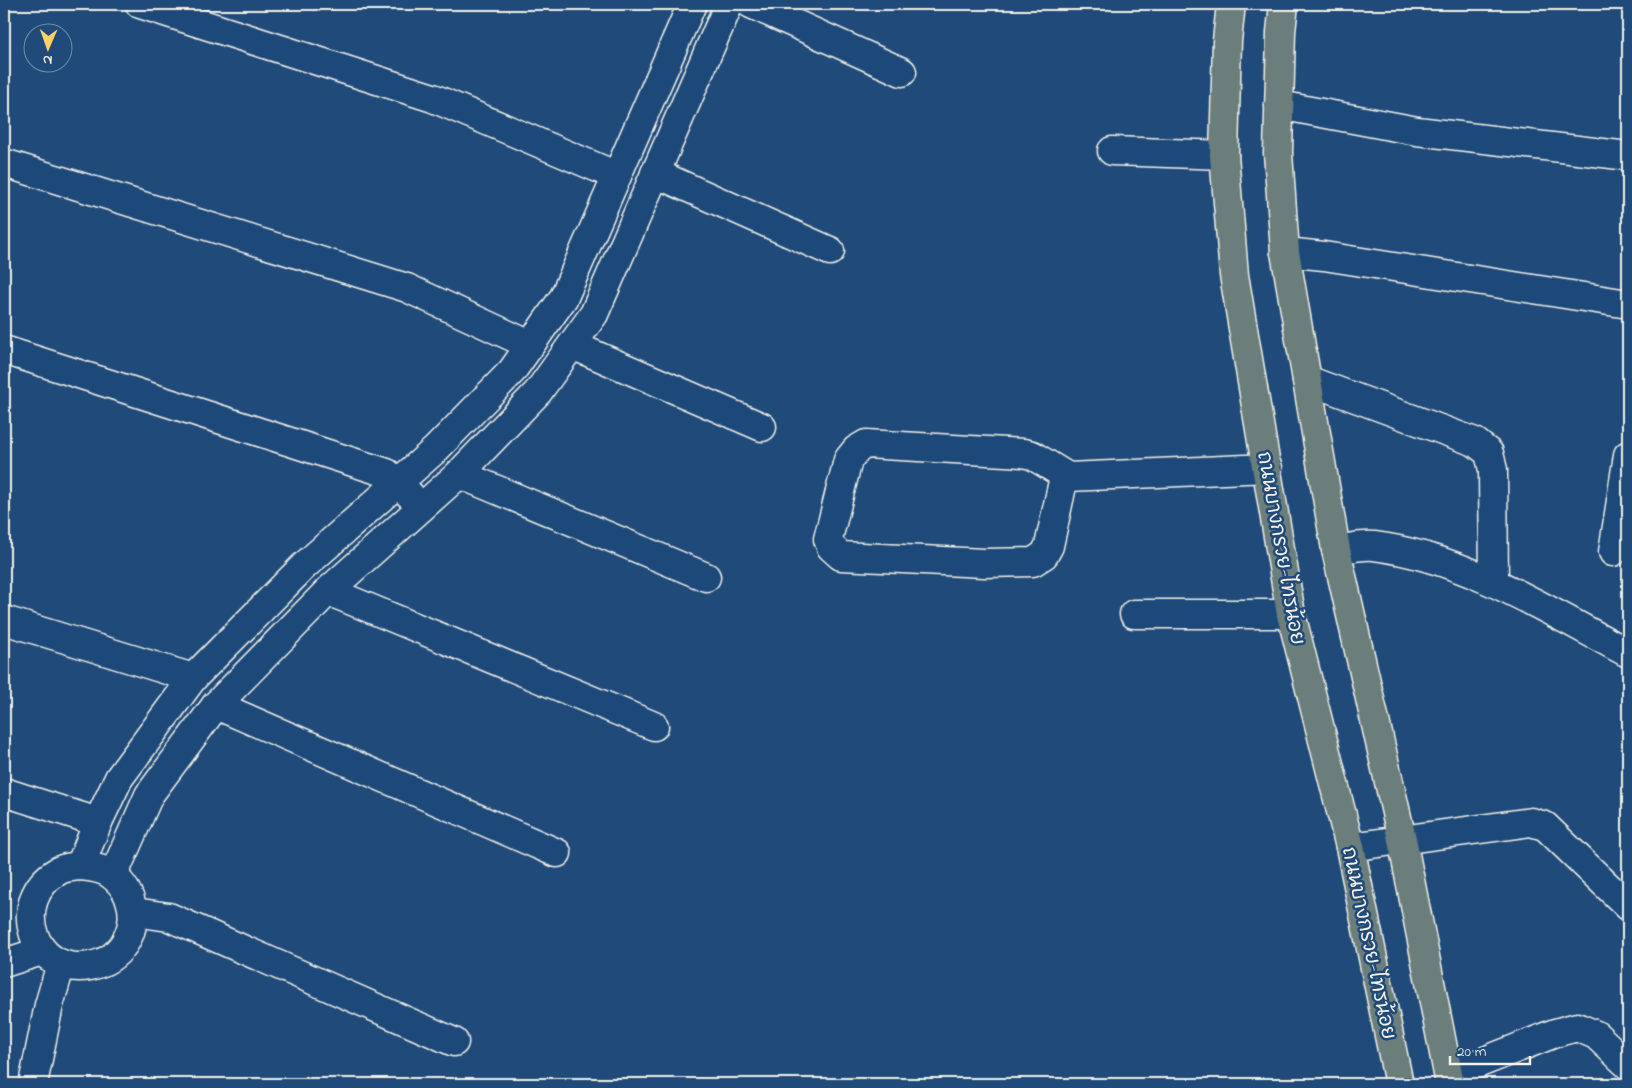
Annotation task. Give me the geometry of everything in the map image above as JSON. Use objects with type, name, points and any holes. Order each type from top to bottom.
[{"type":"main road","name":"ถนนบางกรวย-ไทรน้อย","points":[[1230,4],[1227,41],[1224,155],[1234,275],[1268,468],[1290,614],[1350,847],[1400,1084]]},
{"type":"main road","points":[[1284,4],[1281,32],[1278,153],[1285,252],[1336,550],[1402,839],[1450,1083]]},
{"type":"street","points":[[140,4],[433,98],[617,176]]},
{"type":"street","points":[[80,866],[119,778],[193,678],[304,566],[436,449],[505,378],[530,345],[564,297],[692,4]]},
{"type":"street","points":[[113,876],[149,795],[216,706],[328,591],[460,474],[538,392],[594,314],[729,4]]},
{"type":"street","points":[[751,4],[902,72]]},
{"type":"street","points":[[1279,105],[1417,131],[1628,156]]},
{"type":"street","points":[[1112,151],[1224,155]]},
{"type":"street","points":[[4,163],[407,288],[530,345]]},
{"type":"street","points":[[655,173],[830,250]]},
{"type":"street","points":[[1285,252],[1324,256],[1628,304]]},
{"type":"street","points":[[572,345],[762,427]]},
{"type":"street","points":[[4,350],[387,473],[422,507]]},
{"type":"street","points":[[1306,380],[1474,442],[1489,452],[1493,470],[1494,582]]},
{"type":"street","points":[[1068,477],[1062,486],[1049,546],[1044,555],[1033,562],[842,556],[831,547],[828,539],[848,460],[856,450],[866,444],[1023,453],[1039,459],[1068,477],[1268,468]]},
{"type":"street","points":[[1613,552],[1628,460]]},
{"type":"street","points":[[460,474],[706,577]]},
{"type":"street","points":[[1336,550],[1373,546],[1434,560],[1494,582],[1628,652]]},
{"type":"street","points":[[328,591],[654,726]]},
{"type":"street","points":[[1134,614],[1290,614]]},
{"type":"street","points":[[4,620],[193,678]]},
{"type":"street","points":[[216,706],[557,852]]},
{"type":"street","points":[[4,792],[98,822]]},
{"type":"street","points":[[1350,847],[1531,822],[1545,826],[1628,906]]},
{"type":"street","points":[[80,866],[99,868],[113,876],[128,895],[134,912],[130,934],[118,952],[103,963],[81,968],[51,957],[34,938],[30,918],[32,899],[45,881],[60,870],[80,866]]},
{"type":"street","points":[[134,912],[169,917],[454,1042]]},
{"type":"street","points":[[4,964],[51,957]]},
{"type":"street","points":[[38,1083],[49,1005],[51,957]]},
{"type":"street","points":[[1450,1083],[1462,1070],[1555,1033],[1577,1027],[1596,1035],[1628,1065]]}]
